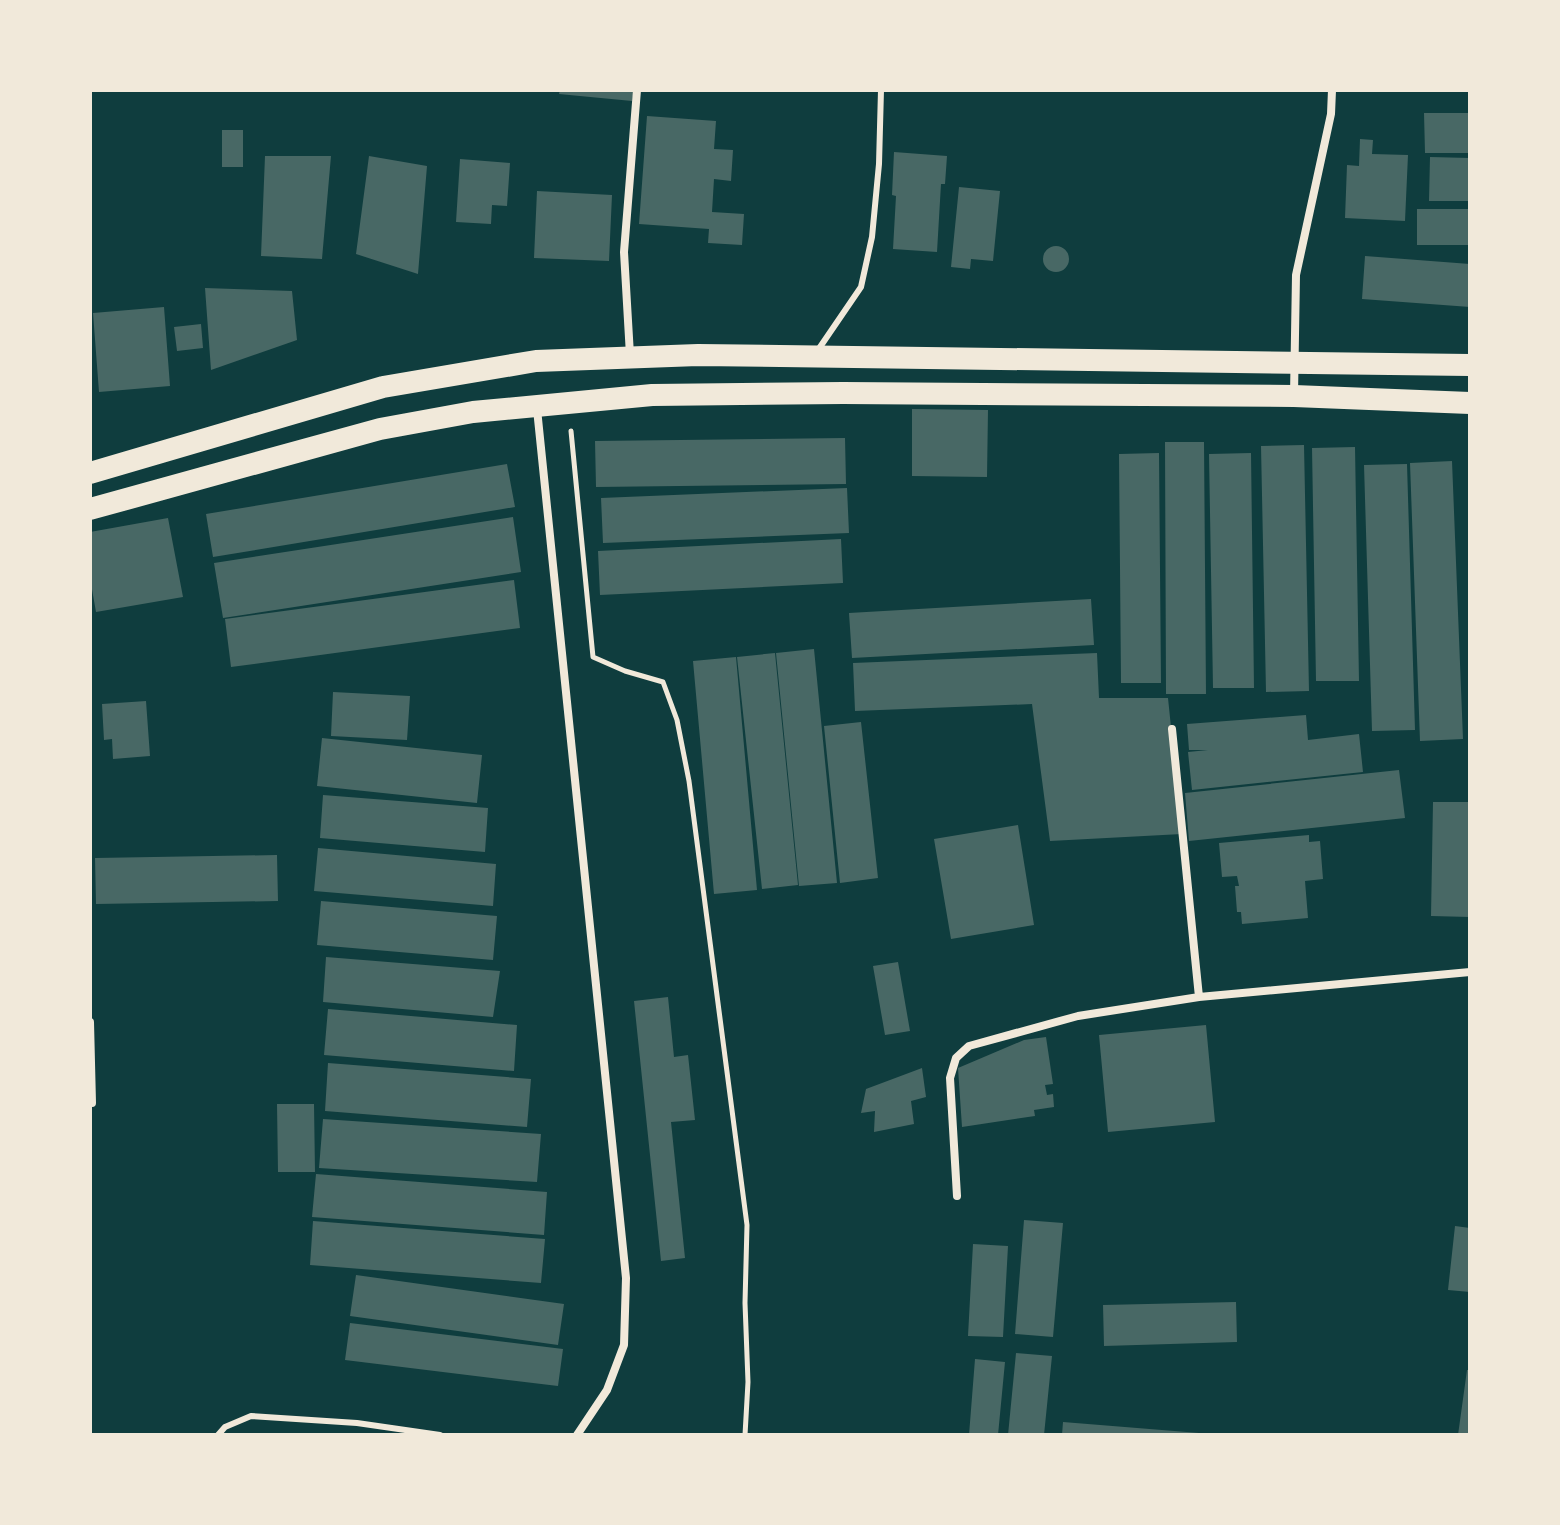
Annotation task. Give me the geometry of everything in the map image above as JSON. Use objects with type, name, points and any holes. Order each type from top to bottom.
[{"type":"highway","points":[[90,473],[383,387],[536,361],[630,356],[814,356],[1470,365]]},
{"type":"highway","points":[[90,509],[380,429],[473,412],[652,395],[1294,396],[1470,403]]},
{"type":"street","points":[[630,356],[624,252],[637,90]]},
{"type":"street","points":[[1294,396],[1296,275],[1331,114],[1332,90]]},
{"type":"street","points":[[537,405],[626,1278],[624,1345],[607,1390],[577,1435]]},
{"type":"street","points":[[1172,729],[1199,997]]},
{"type":"street","points":[[957,1196],[950,1078],[953,1063],[963,1049],[1078,1016],[1199,997],[1470,972]]},
{"type":"street","points":[[90,1022],[92,1103]]},
{"type":"lane","points":[[814,356],[861,287],[872,237],[879,164],[881,90]]},
{"type":"lane","points":[[218,1435],[225,1427],[251,1416],[357,1423],[440,1435]]},
{"type":"path","points":[[569,402],[593,657],[625,671],[663,682],[677,720],[689,781],[747,1225],[745,1303],[748,1382],[745,1435]]},
{"type":"building","points":[[560,90],[634,90],[632,101],[559,94]]},
{"type":"building","points":[[1424,113],[1470,113],[1470,153],[1425,153]]},
{"type":"building","points":[[647,116],[716,121],[714,149],[733,150],[731,181],[714,179],[712,212],[744,214],[742,245],[708,243],[709,229],[639,224]]},
{"type":"building","points":[[222,130],[243,130],[243,167],[222,167]]},
{"type":"building","points":[[1360,139],[1373,140],[1372,154],[1408,155],[1405,221],[1345,218],[1347,165],[1359,166]]},
{"type":"building","points":[[894,152],[947,156],[945,184],[941,184],[937,252],[893,249],[896,196],[892,195]]},
{"type":"building","points":[[265,156],[331,156],[322,259],[261,256]]},
{"type":"building","points":[[369,156],[427,166],[418,274],[356,254]]},
{"type":"building","points":[[1430,157],[1470,158],[1470,201],[1429,201]]},
{"type":"building","points":[[460,159],[510,163],[507,206],[492,205],[491,224],[456,222]]},
{"type":"building","points":[[959,187],[1000,191],[993,261],[971,259],[970,269],[951,267]]},
{"type":"building","points":[[537,191],[612,195],[609,261],[534,258]]},
{"type":"building","points":[[1417,209],[1470,209],[1470,245],[1417,245]]},
{"type":"building","points":[[1056,246],[1065,250],[1069,259],[1065,268],[1056,272],[1047,268],[1043,259],[1047,250]]},
{"type":"building","points":[[1365,256],[1470,264],[1470,307],[1362,299]]},
{"type":"building","points":[[205,288],[292,291],[297,340],[211,370]]},
{"type":"building","points":[[164,307],[170,386],[99,392],[93,313]]},
{"type":"building","points":[[201,324],[203,348],[177,351],[174,327]]},
{"type":"building","points":[[912,409],[988,410],[987,477],[912,476]]},
{"type":"building","points":[[845,438],[846,484],[596,487],[595,441]]},
{"type":"building","points":[[1165,442],[1204,442],[1206,694],[1166,694]]},
{"type":"building","points":[[1304,445],[1309,691],[1266,692],[1261,446]]},
{"type":"building","points":[[1355,447],[1359,681],[1316,681],[1312,448]]},
{"type":"building","points":[[1159,453],[1161,683],[1121,683],[1119,454]]},
{"type":"building","points":[[1251,453],[1254,688],[1213,688],[1209,454]]},
{"type":"building","points":[[1452,461],[1463,739],[1420,741],[1410,463]]},
{"type":"building","points":[[507,464],[515,507],[213,557],[206,514]]},
{"type":"building","points":[[1407,464],[1415,730],[1372,731],[1364,465]]},
{"type":"building","points":[[847,488],[849,533],[603,543],[601,498]]},
{"type":"building","points":[[513,517],[521,572],[223,618],[214,563]]},
{"type":"building","points":[[168,518],[183,597],[96,612],[90,578],[90,532]]},
{"type":"building","points":[[841,539],[843,583],[600,595],[598,551]]},
{"type":"building","points":[[514,580],[520,628],[231,667],[225,619]]},
{"type":"building","points":[[1091,599],[1094,645],[852,658],[849,613]]},
{"type":"building","points":[[814,649],[837,883],[799,886],[776,653]]},
{"type":"building","points":[[775,653],[798,885],[762,889],[737,657]]},
{"type":"building","points":[[1097,653],[1099,698],[1168,698],[1182,834],[1050,841],[1032,704],[855,711],[853,663]]},
{"type":"building","points":[[736,657],[757,890],[714,894],[693,661]]},
{"type":"building","points":[[333,692],[410,696],[407,740],[331,736]]},
{"type":"building","points":[[146,701],[150,756],[113,759],[112,739],[104,740],[102,704]]},
{"type":"building","points":[[1306,715],[1308,740],[1359,734],[1363,772],[1192,790],[1188,752],[1208,750],[1189,750],[1187,724]]},
{"type":"building","points":[[861,722],[878,878],[840,883],[824,726]]},
{"type":"building","points":[[322,738],[482,755],[477,803],[317,786]]},
{"type":"building","points":[[1399,770],[1405,818],[1189,841],[1185,793]]},
{"type":"building","points":[[323,795],[488,808],[485,852],[320,838]]},
{"type":"building","points":[[1433,802],[1470,802],[1470,917],[1431,916]]},
{"type":"building","points":[[1018,825],[1034,925],[951,939],[934,839]]},
{"type":"building","points":[[1309,835],[1309,842],[1320,841],[1323,879],[1305,881],[1308,918],[1242,924],[1241,912],[1237,912],[1237,876],[1222,877],[1219,843]]},
{"type":"building","points":[[318,848],[496,864],[493,906],[314,891]]},
{"type":"building","points":[[277,855],[278,901],[96,904],[95,858]]},
{"type":"building","points":[[321,901],[497,916],[493,960],[317,945]]},
{"type":"building","points":[[326,957],[500,971],[493,1017],[323,1002]]},
{"type":"building","points":[[898,962],[910,1031],[885,1035],[873,966]]},
{"type":"building","points":[[668,997],[674,1057],[688,1055],[695,1120],[671,1122],[685,1258],[661,1261],[634,1001]]},
{"type":"building","points":[[328,1009],[517,1025],[514,1071],[324,1055]]},
{"type":"building","points":[[1206,1025],[1215,1122],[1108,1132],[1099,1035]]},
{"type":"building","points":[[1046,1037],[1053,1084],[1045,1085],[1047,1095],[1053,1094],[1054,1107],[1034,1110],[1035,1116],[962,1127],[958,1068],[1024,1040]]},
{"type":"building","points":[[328,1063],[531,1079],[527,1127],[325,1111]]},
{"type":"building","points":[[922,1068],[926,1097],[911,1101],[914,1124],[874,1132],[875,1111],[861,1113],[866,1089]]},
{"type":"building","points":[[277,1104],[314,1104],[315,1172],[278,1172]]},
{"type":"building","points":[[323,1119],[541,1134],[537,1182],[319,1168]]},
{"type":"building","points":[[316,1174],[547,1192],[544,1235],[312,1217]]},
{"type":"building","points":[[1024,1220],[1063,1223],[1053,1337],[1015,1334]]},
{"type":"building","points":[[313,1221],[545,1239],[541,1283],[310,1265]]},
{"type":"building","points":[[1455,1226],[1470,1228],[1470,1292],[1448,1290]]},
{"type":"building","points":[[973,1244],[1008,1246],[1003,1337],[968,1336]]},
{"type":"building","points":[[356,1275],[564,1304],[558,1345],[350,1316]]},
{"type":"building","points":[[1236,1302],[1237,1342],[1104,1346],[1103,1305]]},
{"type":"building","points":[[350,1323],[563,1349],[558,1386],[345,1360]]},
{"type":"building","points":[[1016,1353],[1052,1356],[1044,1435],[1008,1435]]},
{"type":"building","points":[[975,1359],[1005,1362],[998,1435],[969,1435]]},
{"type":"building","points":[[1467,1370],[1470,1370],[1470,1435],[1458,1435]]},
{"type":"building","points":[[1063,1422],[1199,1433],[1199,1435],[1062,1435]]}]
